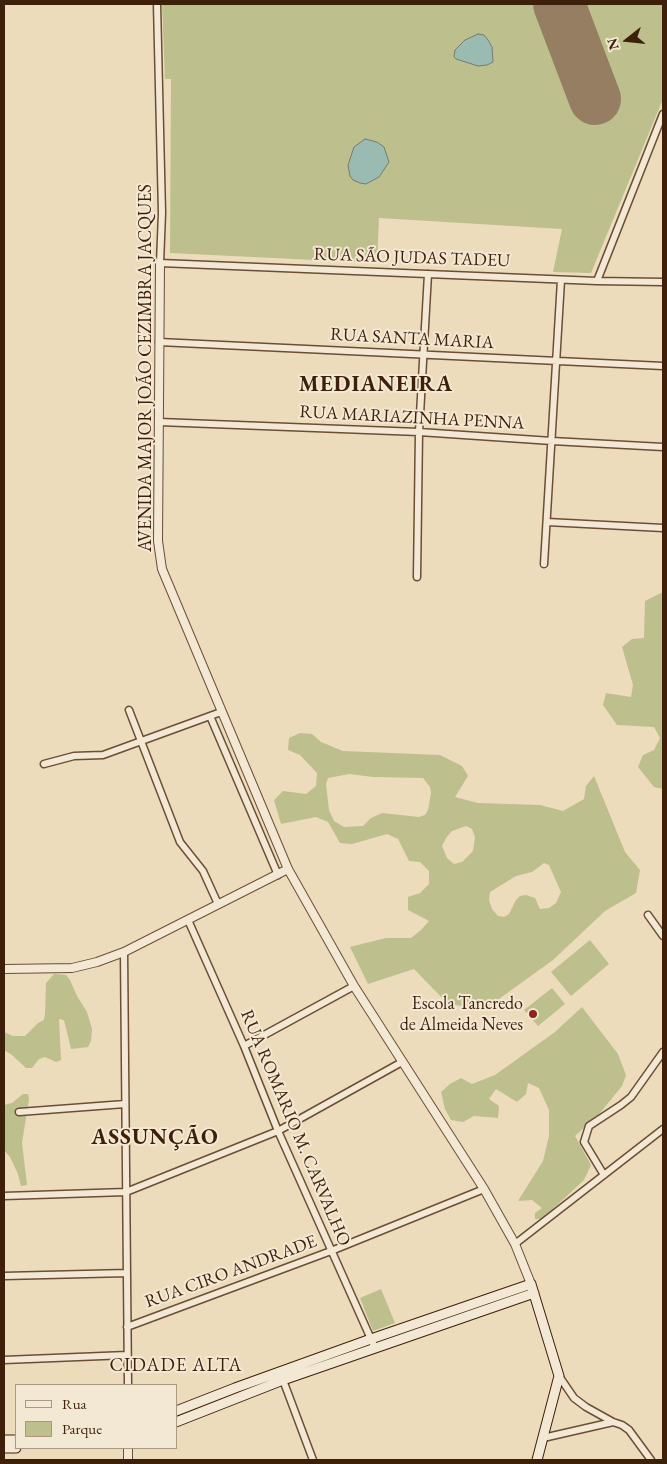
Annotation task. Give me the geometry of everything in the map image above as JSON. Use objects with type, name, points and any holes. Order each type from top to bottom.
[{"type":"main road","points":[[178,1421],[237,1392],[283,1380],[332,1359],[371,1339],[531,1284],[559,1376],[537,1460]]},
{"type":"main road","points":[[178,1410],[332,1359],[375,1348],[534,1293]]},
{"type":"main road","points":[[468,1305],[472,1314]]},
{"type":"main road","points":[[402,1328],[405,1338]]},
{"type":"street","name":"AVENIDA MAJOR JOÃO CEZIMBRA JACQUES","points":[[157,4],[162,213],[158,541],[162,569],[288,869],[354,986],[484,1188],[516,1244],[531,1284]]},
{"type":"street","points":[[597,281],[663,114]]},
{"type":"street","name":"RUA SÃO JUDAS TADEU","points":[[160,263],[561,280],[663,282]]},
{"type":"street","points":[[417,577],[420,432],[428,274]]},
{"type":"street","points":[[544,564],[561,280]]},
{"type":"street","name":"RUA SANTA MARIA","points":[[159,342],[663,366]]},
{"type":"street","name":"RUA MARIAZINHA PENNA","points":[[159,422],[420,432],[552,442],[663,447]]},
{"type":"street","points":[[548,522],[663,528]]},
{"type":"street","points":[[130,710],[180,842],[203,872],[218,904]]},
{"type":"street","points":[[44,764],[74,756],[103,755],[221,712]]},
{"type":"street","points":[[210,716],[278,875]]},
{"type":"street","points":[[4,969],[72,968],[97,962],[124,952],[288,869]]},
{"type":"street","points":[[648,915],[663,936]]},
{"type":"street","name":"RUA ROMARIO M. CARVALHO","points":[[188,920],[244,1046],[278,1131],[375,1348]]},
{"type":"street","points":[[124,952],[128,1384]]},
{"type":"street","points":[[244,1046],[354,986]]},
{"type":"street","points":[[604,1176],[584,1142],[589,1126],[631,1097],[663,1052]]},
{"type":"street","points":[[4,1196],[126,1192],[278,1131],[402,1062]]},
{"type":"street","points":[[19,1112],[125,1104]]},
{"type":"street","points":[[516,1244],[663,1129]]},
{"type":"street","name":"RUA CIRO ANDRADE","points":[[127,1327],[331,1251],[484,1188]]},
{"type":"street","points":[[4,1276],[126,1272]]},
{"type":"street","points":[[4,1360],[127,1355]]},
{"type":"street","points":[[559,1376],[574,1398],[586,1407],[629,1430],[651,1460]]},
{"type":"street","points":[[283,1380],[313,1460]]},
{"type":"street","points":[[543,1438],[612,1422]]},
{"type":"green space","points":[[162,4],[663,4],[663,99],[591,273],[553,272],[562,229],[379,218],[377,263],[170,253],[171,79],[165,79]]},
{"type":"green space","points":[[663,592],[663,789],[654,787],[638,767],[643,755],[654,750],[660,738],[654,727],[617,725],[603,705],[606,693],[631,697],[633,685],[622,647],[632,639],[644,638],[645,601]]},
{"type":"green space","points":[[300,733],[312,734],[321,742],[343,751],[440,755],[462,766],[468,776],[455,797],[478,803],[540,805],[563,811],[584,799],[586,786],[594,776],[625,852],[640,870],[636,893],[605,911],[553,960],[485,1009],[448,1004],[414,969],[368,984],[350,947],[386,938],[411,938],[421,930],[429,921],[408,910],[408,897],[420,893],[429,884],[429,871],[420,862],[409,861],[398,839],[387,834],[352,844],[340,843],[328,822],[316,817],[281,824],[274,800],[283,791],[306,794],[316,786],[317,773],[300,755],[288,750],[289,738]],"holes":[[[349,774],[373,777],[423,778],[430,787],[431,793],[428,810],[425,815],[419,817],[382,813],[371,818],[363,826],[344,827],[334,821],[329,810],[326,784],[328,778]],[[466,826],[472,829],[475,837],[473,851],[462,862],[454,864],[447,858],[442,846],[452,831]],[[544,863],[549,865],[561,892],[556,903],[549,908],[540,909],[535,898],[526,895],[520,896],[509,914],[504,917],[498,916],[492,909],[489,900],[490,892],[516,876],[532,872]]]},
{"type":"green space","points":[[590,940],[609,964],[571,996],[551,972]]},
{"type":"green space","points":[[54,974],[66,975],[70,980],[87,1012],[92,1029],[91,1041],[88,1047],[71,1049],[64,1020],[59,1019],[61,1060],[56,1062],[45,1057],[39,1059],[32,1068],[26,1068],[4,1050],[4,1032],[13,1036],[25,1036],[38,1023],[44,1020],[46,983]]},
{"type":"green space","points":[[552,988],[565,1004],[538,1026],[524,1010]]},
{"type":"green space","points":[[582,1007],[618,1054],[626,1075],[622,1086],[600,1113],[575,1136],[591,1165],[584,1180],[542,1219],[535,1219],[535,1213],[542,1208],[532,1200],[518,1201],[543,1161],[549,1136],[549,1110],[539,1088],[528,1083],[526,1094],[517,1102],[496,1089],[489,1099],[499,1106],[498,1118],[474,1116],[463,1122],[451,1120],[445,1109],[441,1092],[461,1078],[472,1084],[495,1075],[555,1032]]},
{"type":"green space","points":[[23,1094],[28,1094],[29,1099],[22,1143],[27,1185],[21,1186],[10,1157],[4,1150],[4,1105],[12,1103]]},
{"type":"green space","points":[[381,1289],[395,1323],[373,1331],[360,1298]]},
{"type":"water","points":[[478,34],[484,35],[492,47],[493,62],[478,66],[456,59],[454,57],[455,50],[465,40]]},
{"type":"water","points":[[365,139],[377,142],[384,147],[389,162],[379,177],[366,184],[353,180],[350,176],[348,165],[354,147]]},
{"type":"runway","points":[[559,4],[595,99]]},
{"type":"place","name":"Escola Tancredo de Almeida Neves","points":[[533,1014]]},
{"type":"district","name":"MEDIANEIRA","points":[[376,385]]},
{"type":"district","name":"ASSUNÇÃO","points":[[155,1138]]},
{"type":"district","name":"CIDADE ALTA","points":[[176,1366]]}]
